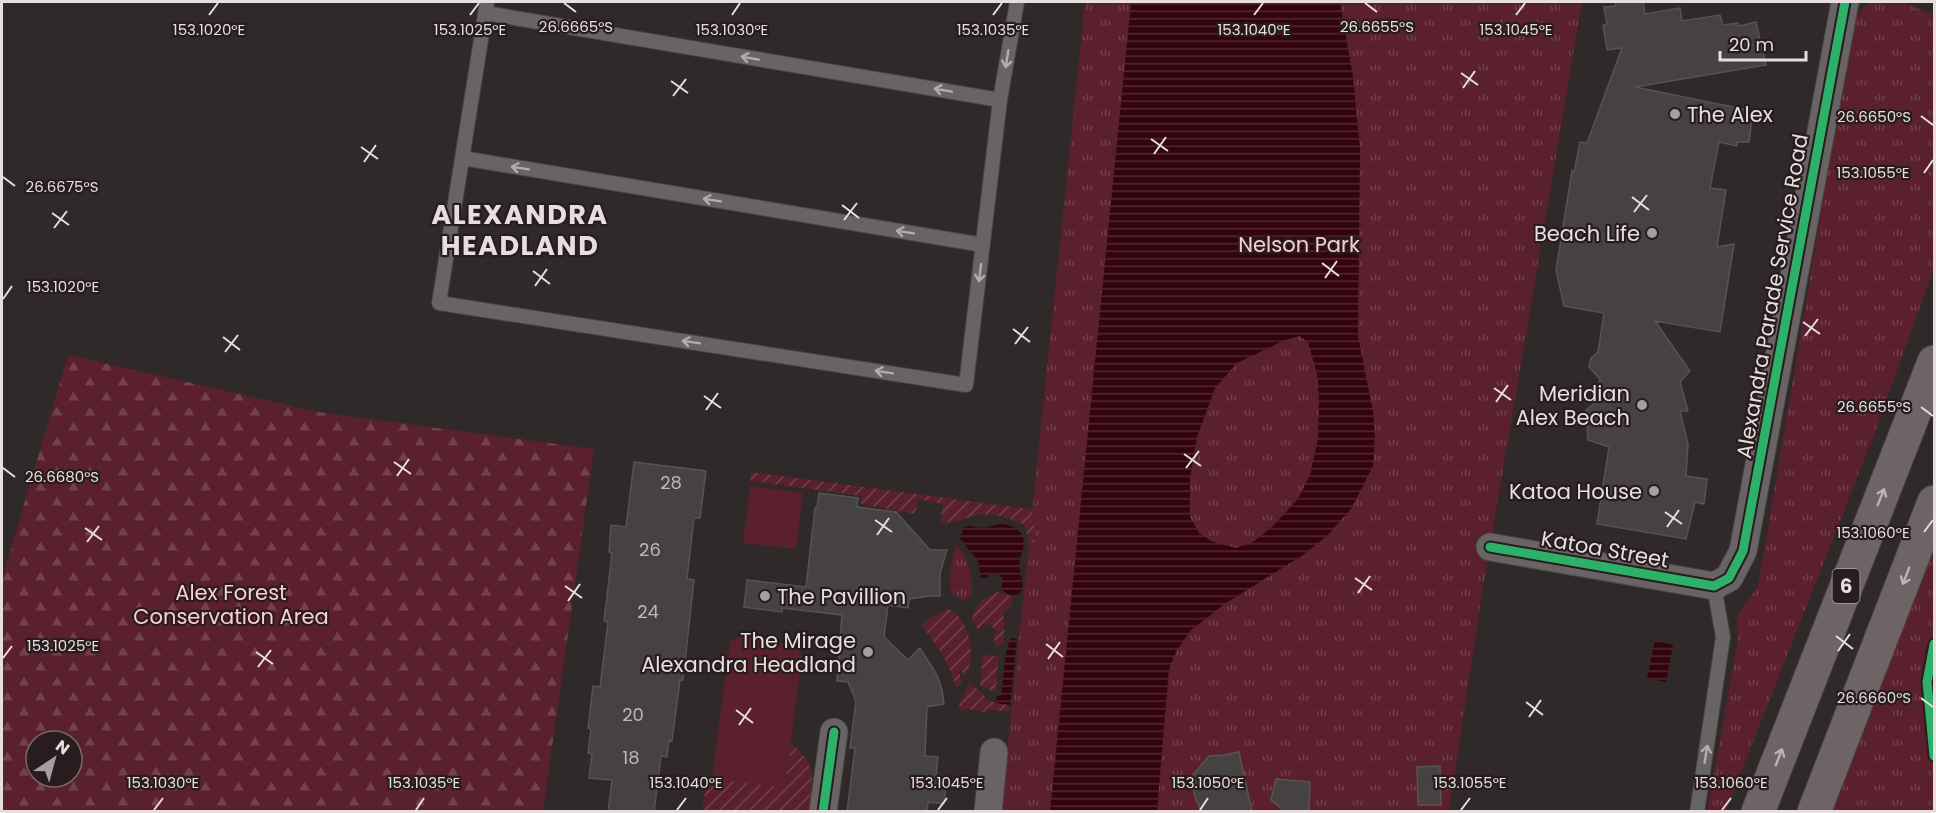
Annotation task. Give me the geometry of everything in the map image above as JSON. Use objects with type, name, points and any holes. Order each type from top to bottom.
[{"type":"main road","name":"6","points":[[1758,812],[1935,362]]},
{"type":"main road","points":[[1814,812],[1935,502]]},
{"type":"street","name":"Alexandra Parade Service Road","points":[[1714,586],[1729,578],[1743,551],[1845,2]]},
{"type":"street","name":"Katoa Street","points":[[1490,547],[1714,586]]},
{"type":"street","points":[[823,812],[834,732]]},
{"type":"street","points":[[988,812],[994,752]]},
{"type":"lane","points":[[1000,100],[486,7],[439,303],[966,385],[1000,100],[1017,2]]},
{"type":"lane","points":[[462,158],[983,245]]},
{"type":"lane","points":[[1697,812],[1723,637],[1714,586]]},
{"type":"green space","name":"Nelson Park","points":[[1085,2],[1582,2],[1482,594],[1449,811],[1001,812]]},
{"type":"green space","points":[[1872,2],[1902,2],[1934,15],[1934,268],[1875,432],[1726,811],[1707,812],[1738,639],[1737,615],[1758,587],[1852,28],[1859,13]]},
{"type":"green space","name":"Alex Forest Conservation Area","points":[[68,355],[318,412],[594,449],[543,811],[2,811],[2,579]]},
{"type":"green space","points":[[751,472],[1030,509],[1034,515],[1035,543],[1027,542],[1027,532],[1023,524],[1000,516],[983,514],[945,523],[940,522],[943,504],[918,499],[915,514],[861,504],[862,496],[750,481]]},
{"type":"green space","points":[[750,486],[803,493],[796,549],[743,543]]},
{"type":"green space","points":[[958,545],[967,563],[972,581],[971,595],[964,601],[953,595],[950,583],[951,564]]},
{"type":"green space","points":[[1934,548],[1934,811],[1833,811],[1928,563]]},
{"type":"green space","points":[[998,592],[1014,597],[1009,610],[1005,610],[1003,618],[1005,621],[1003,645],[995,646],[994,633],[998,631],[988,624],[982,625],[979,629],[972,619],[981,602]]},
{"type":"green space","points":[[948,609],[960,618],[967,632],[971,649],[970,666],[964,677],[962,671],[959,672],[962,683],[956,688],[946,662],[921,625]]},
{"type":"green space","points":[[739,636],[795,644],[802,654],[785,788],[712,778],[730,642]]},
{"type":"green space","points":[[983,655],[999,656],[996,691],[980,685]]},
{"type":"green space","points":[[970,683],[988,701],[1010,705],[1009,712],[988,709],[985,712],[966,709],[961,711],[959,704]]},
{"type":"green space","points":[[791,743],[800,751],[810,766],[812,782],[810,811],[702,812],[707,777],[785,787]]},
{"type":"shaded area","points":[[1131,2],[1340,2],[1353,77],[1360,149],[1358,337],[1373,411],[1375,435],[1373,466],[1351,509],[1327,536],[1303,555],[1223,605],[1190,631],[1176,652],[1169,669],[1157,811],[1050,811]],"holes":[[[1299,336],[1308,342],[1317,374],[1319,402],[1318,438],[1310,475],[1298,499],[1273,526],[1253,542],[1236,548],[1211,541],[1199,533],[1190,517],[1190,479],[1197,437],[1215,388],[1237,363],[1283,341]]]},
{"type":"shaded area","points":[[1002,524],[1016,528],[1023,539],[1024,544],[1019,563],[1022,588],[1018,594],[1011,595],[1003,591],[1001,588],[1003,579],[998,574],[991,573],[986,578],[981,578],[978,561],[960,539],[964,527],[982,528]]},
{"type":"shaded area","points":[[1011,638],[1017,639],[1010,705],[996,703],[997,696],[1001,696],[1005,659]]},
{"type":"shaded area","points":[[1655,641],[1673,645],[1666,682],[1647,678]]},
{"type":"building","points":[[1615,2],[1643,2],[1645,14],[1680,8],[1682,21],[1720,15],[1723,25],[1738,23],[1740,26],[1756,22],[1766,65],[1635,87],[1753,111],[1749,142],[1737,142],[1737,146],[1719,142],[1710,188],[1726,190],[1717,247],[1734,244],[1720,332],[1655,321],[1690,371],[1680,382],[1688,411],[1680,411],[1688,444],[1686,476],[1707,479],[1704,504],[1695,502],[1686,539],[1597,524],[1609,447],[1588,440],[1586,410],[1597,401],[1600,379],[1589,367],[1591,358],[1598,352],[1604,313],[1564,306],[1556,270],[1572,171],[1574,172],[1580,142],[1587,143],[1622,48],[1607,50],[1603,25],[1607,24],[1604,7],[1616,6]]},
{"type":"building","points":[[634,462],[706,471],[700,518],[694,518],[687,579],[694,580],[683,680],[680,680],[672,741],[669,740],[667,757],[661,756],[654,812],[608,812],[612,780],[589,778],[592,754],[588,753],[591,729],[588,728],[593,686],[600,687],[608,622],[604,621],[612,553],[609,552],[611,525],[626,527]]},
{"type":"building","name":"The Mirage Alexandra Headland","points":[[819,493],[858,498],[857,507],[896,512],[930,550],[947,550],[940,573],[940,596],[909,599],[908,608],[888,605],[884,637],[908,660],[920,648],[937,675],[942,690],[944,704],[927,707],[925,756],[938,757],[936,775],[947,777],[944,804],[928,802],[927,812],[847,812],[855,748],[850,748],[856,701],[848,682],[837,681],[842,615],[782,608],[782,612],[744,607],[747,580],[806,587],[815,508],[817,508]]},
{"type":"building","points":[[1239,752],[1252,812],[1202,812],[1194,795],[1193,775],[1209,756]]},
{"type":"building","points":[[1440,766],[1441,805],[1418,805],[1417,767]]},
{"type":"building","points":[[1276,779],[1310,782],[1309,812],[1286,812],[1271,800]]},
{"type":"cycle path","points":[[1490,547],[1714,586],[1729,578],[1743,551],[1845,2]]},
{"type":"cycle path","points":[[1934,644],[1927,682],[1934,756]]},
{"type":"cycle path","points":[[823,812],[834,732]]},
{"type":"place","name":"The Alex","points":[[1675,114]]},
{"type":"place","name":"Beach Life","points":[[1652,233]]},
{"type":"place","name":"Meridian Alex Beach","points":[[1642,405]]},
{"type":"place","name":"Katoa House","points":[[1654,491]]},
{"type":"place","name":"The Pavillion","points":[[765,596]]},
{"type":"place","name":"The Mirage Alexandra Headland","points":[[868,652]]},
{"type":"district","name":"ALEXANDRA HEADLAND","points":[[520,230]]}]
